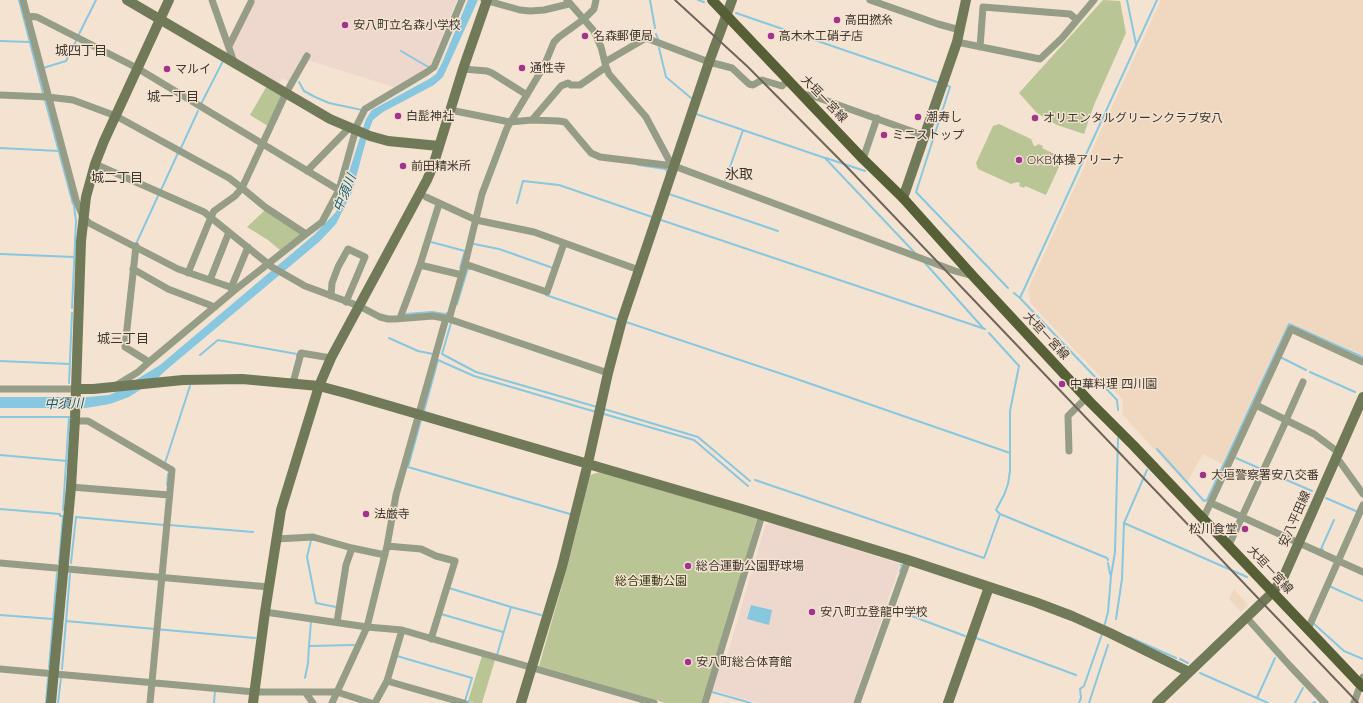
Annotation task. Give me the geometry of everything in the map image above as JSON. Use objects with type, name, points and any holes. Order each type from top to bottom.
[{"type":"main road","name":"大垣一宮線","points":[[712,0],[863,159],[903,198],[1086,398],[1134,446],[1308,629],[1362,682]]},
{"type":"street","points":[[23,0],[76,200],[83,217],[89,223],[178,269],[233,288]]},
{"type":"street","points":[[127,0],[330,119],[370,136],[388,141],[439,146]]},
{"type":"street","points":[[52,703],[71,487],[75,421],[81,241],[86,197],[95,164],[137,68],[169,0]]},
{"type":"street","points":[[212,0],[234,62]]},
{"type":"street","points":[[114,387],[138,372],[214,307],[233,288],[271,265],[322,222],[339,190],[355,130],[365,108],[434,67],[462,0]]},
{"type":"street","points":[[253,703],[281,510],[319,386],[331,358],[427,180],[486,0],[520,10],[530,11],[544,10],[568,2],[594,31],[601,47],[605,65],[609,74],[646,117],[667,157],[674,166]]},
{"type":"street","points":[[332,703],[367,626],[387,546],[396,495],[419,414],[462,275],[482,194],[490,170],[510,122],[544,66],[554,42],[559,36],[584,19],[594,9],[596,0]]},
{"type":"street","points":[[521,703],[562,567],[622,320],[709,62],[732,0]]},
{"type":"street","points":[[870,0],[938,24],[960,30]]},
{"type":"street","points":[[903,198],[957,42],[966,0]]},
{"type":"street","points":[[957,42],[1040,59],[1062,38],[1094,0]]},
{"type":"street","points":[[229,46],[251,2]]},
{"type":"street","points":[[980,47],[983,8],[1070,14],[1077,20]]},
{"type":"street","points":[[27,16],[37,17],[137,68],[339,190]]},
{"type":"street","points":[[532,120],[561,86],[568,83],[571,85],[580,85],[605,65],[646,38],[709,62],[732,68],[749,84],[753,85],[762,80],[782,86],[788,80]]},
{"type":"street","points":[[188,273],[211,216],[214,211],[235,196],[242,188],[286,93],[307,56]]},
{"type":"street","points":[[463,69],[487,71],[492,73],[527,95]]},
{"type":"street","points":[[802,94],[816,97],[925,136]]},
{"type":"street","points":[[0,95],[48,97],[74,100],[116,116],[229,178],[265,208],[306,234]]},
{"type":"street","points":[[450,110],[510,122],[559,120],[565,122],[591,153],[600,158],[674,166],[955,271],[973,276]]},
{"type":"street","points":[[863,159],[877,118]]},
{"type":"street","points":[[307,171],[355,130]]},
{"type":"street","points":[[95,164],[204,212],[284,274],[305,286],[359,306],[380,317],[388,319],[433,316],[448,318],[608,373]]},
{"type":"street","points":[[426,197],[427,180]]},
{"type":"street","points":[[426,197],[476,220],[534,232],[639,270]]},
{"type":"street","points":[[414,203],[426,197]]},
{"type":"street","points":[[400,318],[420,265],[439,204]]},
{"type":"street","points":[[210,280],[229,232]]},
{"type":"street","points":[[465,264],[548,292],[564,243]]},
{"type":"street","points":[[136,246],[125,347],[149,362]]},
{"type":"street","points":[[233,288],[248,247]]},
{"type":"street","points":[[331,296],[332,283],[338,267],[348,249],[365,257],[346,302]]},
{"type":"street","points":[[420,265],[462,275]]},
{"type":"street","points":[[134,269],[168,289],[214,307]]},
{"type":"street","points":[[1203,519],[1291,329],[1363,362]]},
{"type":"street","points":[[293,383],[301,353],[331,358]]},
{"type":"street","points":[[138,372],[140,384]]},
{"type":"street","points":[[0,389],[76,392],[183,380],[242,379],[319,386],[363,397],[588,463],[908,560],[1035,602],[1110,633],[1189,672]]},
{"type":"street","points":[[1229,545],[1303,382]]},
{"type":"street","name":"安八平田線","points":[[1158,703],[1273,592],[1284,576],[1363,397]]},
{"type":"street","points":[[1069,451],[1068,416],[1086,398]]},
{"type":"street","points":[[1256,405],[1314,434],[1336,456],[1363,494]]},
{"type":"street","points":[[75,421],[88,421],[172,470],[150,703]]},
{"type":"street","points":[[71,487],[169,495]]},
{"type":"street","points":[[1211,503],[1363,572]]},
{"type":"street","points":[[1308,629],[1363,505]]},
{"type":"street","points":[[705,703],[762,515]]},
{"type":"street","points":[[276,539],[313,537],[352,548],[385,555]]},
{"type":"street","points":[[387,546],[421,549],[436,556],[455,561],[431,639]]},
{"type":"street","points":[[337,622],[346,565],[352,548]]},
{"type":"street","points":[[857,703],[908,560]]},
{"type":"street","points":[[0,563],[269,587]]},
{"type":"street","points":[[948,703],[989,587]]},
{"type":"street","points":[[265,612],[402,630],[654,703]]},
{"type":"street","points":[[1247,618],[1325,703]]},
{"type":"street","points":[[375,703],[387,681],[402,630]]},
{"type":"street","points":[[0,669],[255,692],[337,692],[371,703]]},
{"type":"street","points":[[387,681],[464,703]]},
{"type":"street","points":[[1354,703],[1362,682]]},
{"type":"street","points":[[305,692],[313,703]]},
{"type":"shaded area","name":"安八町立名森小学校","points":[[254,0],[457,0],[433,58],[435,61],[432,66],[397,88],[301,58],[289,82],[282,78],[279,84],[238,61],[232,47]]},
{"type":"shaded area","points":[[1161,0],[1363,0],[1363,355],[1288,323],[1222,464],[1203,454],[1186,484],[1122,414],[1123,400],[1031,304],[1028,289]]},
{"type":"shaded area","name":"安八町立登龍中学校","points":[[771,522],[900,564],[853,703],[758,703],[712,690],[720,661],[725,662],[766,524]]},
{"type":"shaded area","points":[[1234,589],[1248,605],[1241,612],[1229,599]]},
{"type":"green space","name":"オリエンタルグリーンクラブ安八","points":[[1103,0],[1120,1],[1126,33],[1094,105],[1084,134],[1057,125],[1037,113],[1019,93]]},
{"type":"green space","points":[[268,84],[284,93],[268,126],[250,115]]},
{"type":"green space","name":"OKB体操アリーナ","points":[[999,124],[1031,139],[1034,146],[1038,144],[1043,146],[1042,148],[1063,158],[1046,195],[1025,186],[1024,188],[1019,186],[1020,183],[1017,182],[1011,184],[978,169],[976,163],[993,126]]},
{"type":"green space","points":[[265,210],[302,234],[281,251],[268,240],[247,227]]},
{"type":"green space","name":"総合運動公園","points":[[600,472],[757,518],[704,703],[665,703],[539,666],[567,568],[590,475]]},
{"type":"green space","points":[[482,656],[495,660],[482,703],[474,703],[468,701]]},
{"type":"water","name":"中須川","points":[[468,0],[478,0],[443,77],[434,85],[383,112],[373,120],[352,192],[336,224],[319,242],[157,379],[129,397],[110,404],[86,408],[0,408],[0,397],[88,397],[109,395],[116,392],[160,365],[315,234],[336,212],[366,119],[372,110],[436,74]]},
{"type":"water","points":[[751,605],[772,610],[769,625],[747,619]]},
{"type":"waterway","points":[[19,0],[43,93]]},
{"type":"waterway","points":[[79,34],[96,0]]},
{"type":"waterway","points":[[650,0],[655,28]]},
{"type":"waterway","points":[[698,0],[704,2]]},
{"type":"waterway","points":[[1127,0],[1136,44]]},
{"type":"waterway","points":[[1118,410],[1117,400],[1020,298],[1157,0]]},
{"type":"waterway","points":[[736,13],[937,82]]},
{"type":"waterway","points":[[656,34],[658,39]]},
{"type":"waterway","points":[[0,41],[30,42]]},
{"type":"waterway","points":[[43,68],[66,61],[76,41]]},
{"type":"waterway","points":[[659,48],[666,77],[691,98]]},
{"type":"waterway","points":[[401,51],[430,68]]},
{"type":"waterway","points":[[201,104],[223,61]]},
{"type":"waterway","points":[[299,82],[304,91],[315,97],[329,103],[362,110]]},
{"type":"waterway","points":[[946,85],[950,87],[916,192],[1008,288]]},
{"type":"waterway","points":[[45,100],[73,204]]},
{"type":"waterway","points":[[181,148],[198,111]]},
{"type":"waterway","points":[[696,114],[825,158],[915,253]]},
{"type":"waterway","points":[[725,181],[743,130]]},
{"type":"waterway","points":[[0,148],[59,151]]},
{"type":"waterway","points":[[161,190],[178,153]]},
{"type":"waterway","points":[[826,158],[865,171]]},
{"type":"waterway","points":[[638,165],[666,169],[667,172]]},
{"type":"waterway","points":[[517,203],[523,181],[559,185],[652,217]]},
{"type":"waterway","points":[[669,194],[778,231]]},
{"type":"waterway","points":[[136,244],[158,196]]},
{"type":"waterway","points":[[72,308],[76,221],[74,206]]},
{"type":"waterway","points":[[661,220],[985,329]]},
{"type":"waterway","points":[[431,242],[465,251],[460,268]]},
{"type":"waterway","points":[[474,244],[499,249],[553,268]]},
{"type":"waterway","points":[[0,254],[74,257]]},
{"type":"waterway","points":[[925,263],[984,329]]},
{"type":"waterway","points":[[457,304],[468,268],[470,269]]},
{"type":"waterway","points":[[1014,293],[1020,298]]},
{"type":"waterway","points":[[546,295],[619,320]]},
{"type":"waterway","points":[[406,314],[432,312],[448,313]]},
{"type":"waterway","points":[[69,383],[72,313]]},
{"type":"waterway","points":[[626,322],[1010,453]]},
{"type":"waterway","points":[[451,323],[442,354],[476,372],[597,407]]},
{"type":"waterway","points":[[1157,449],[1204,501],[1207,500],[1289,324],[1363,357]]},
{"type":"waterway","points":[[989,333],[1019,366],[1010,411],[1010,471],[1008,484],[996,510],[1000,514],[1107,558],[1108,560]]},
{"type":"waterway","points":[[389,338],[418,351],[433,354]]},
{"type":"waterway","points":[[200,355],[218,340],[297,354],[297,356]]},
{"type":"waterway","points":[[1282,358],[1306,370]]},
{"type":"waterway","points":[[424,411],[438,360],[474,376],[596,412]]},
{"type":"waterway","points":[[0,361],[70,364]]},
{"type":"waterway","points":[[1310,372],[1355,392]]},
{"type":"waterway","points":[[165,463],[190,386]]},
{"type":"waterway","points":[[604,409],[698,437],[750,481]]},
{"type":"waterway","points":[[604,414],[694,440],[748,486]]},
{"type":"waterway","name":"中須川","points":[[0,417],[69,417],[63,510]]},
{"type":"waterway","points":[[421,420],[408,467],[570,514]]},
{"type":"waterway","points":[[1104,627],[1108,612],[1115,552],[1118,438]]},
{"type":"waterway","points":[[0,455],[67,461]]},
{"type":"waterway","points":[[1236,458],[1261,469]]},
{"type":"waterway","points":[[1116,619],[1122,579],[1124,523],[1147,470]]},
{"type":"waterway","points":[[1266,471],[1312,491]]},
{"type":"waterway","points":[[167,485],[168,474]]},
{"type":"waterway","points":[[755,480],[984,558],[1000,514]]},
{"type":"waterway","points":[[1326,498],[1358,512]]},
{"type":"waterway","points":[[0,509],[60,514],[60,516],[63,516],[59,563]]},
{"type":"waterway","points":[[71,563],[76,517],[164,525]]},
{"type":"waterway","points":[[1323,550],[1321,549],[1334,520]]},
{"type":"waterway","points":[[1124,523],[1247,577]]},
{"type":"waterway","points":[[169,525],[253,532]]},
{"type":"waterway","points":[[311,540],[307,557],[316,603],[336,607]]},
{"type":"waterway","points":[[1108,563],[1110,574]]},
{"type":"waterway","points":[[900,571],[901,565]]},
{"type":"waterway","points":[[49,668],[57,573]]},
{"type":"waterway","points":[[62,669],[70,574]]},
{"type":"waterway","points":[[1329,586],[1363,601]]},
{"type":"waterway","points":[[449,587],[511,607],[497,655]]},
{"type":"waterway","points":[[511,607],[541,615]]},
{"type":"waterway","points":[[893,609],[965,636]]},
{"type":"waterway","points":[[441,614],[503,632]]},
{"type":"waterway","points":[[0,615],[53,619]]},
{"type":"waterway","points":[[66,621],[255,638]]},
{"type":"waterway","points":[[311,621],[309,646],[354,645]]},
{"type":"waterway","points":[[1313,623],[1344,651],[1363,659]]},
{"type":"waterway","points":[[1079,703],[1081,698],[1080,689],[1084,686],[1102,634]]},
{"type":"waterway","points":[[1129,637],[1176,658]]},
{"type":"waterway","points":[[976,638],[1076,675]]},
{"type":"waterway","points":[[1089,703],[1108,645]]},
{"type":"waterway","points":[[305,678],[309,646]]},
{"type":"waterway","points":[[397,656],[472,678],[465,701],[470,703]]},
{"type":"waterway","points":[[1257,698],[1275,658]]},
{"type":"waterway","points":[[1180,659],[1188,663]]},
{"type":"waterway","points":[[1200,673],[1268,703]]},
{"type":"waterway","points":[[46,703],[48,678]]},
{"type":"waterway","points":[[58,703],[61,678]]},
{"type":"waterway","points":[[1295,703],[1303,688]]},
{"type":"waterway","points":[[214,703],[215,690]]},
{"type":"waterway","points":[[712,692],[751,703]]},
{"type":"railway","points":[[675,0],[748,67],[847,167],[1358,703]]},
{"type":"place","name":"高田撚糸","points":[[837,20]]},
{"type":"place","name":"安八町立名森小学校","points":[[345,25]]},
{"type":"place","name":"名森郵便局","points":[[585,36]]},
{"type":"place","name":"高木木工硝子店","points":[[771,36]]},
{"type":"place","name":"通性寺","points":[[522,68]]},
{"type":"place","name":"マルイ","points":[[167,69]]},
{"type":"place","name":"白髭神社","points":[[398,116]]},
{"type":"place","name":"潮寿し","points":[[918,117]]},
{"type":"place","name":"オリエンタルグリーンクラブ安八","points":[[1035,118]]},
{"type":"place","name":"ミニストップ","points":[[884,135]]},
{"type":"place","name":"OKB体操アリーナ","points":[[1019,160]]},
{"type":"place","name":"前田精米所","points":[[403,166]]},
{"type":"place","name":"中華料理 四川園","points":[[1062,384]]},
{"type":"place","name":"大垣警察署安八交番","points":[[1203,475]]},
{"type":"place","name":"法厳寺","points":[[366,514]]},
{"type":"place","name":"松川食堂","points":[[1245,529]]},
{"type":"place","name":"総合運動公園野球場","points":[[688,566]]},
{"type":"place","name":"安八町立登龍中学校","points":[[812,612]]},
{"type":"place","name":"安八町総合体育館","points":[[688,662]]},
{"type":"district","name":"城四丁目","points":[[81,51]]},
{"type":"district","name":"城一丁目","points":[[173,97]]},
{"type":"district","name":"氷取","points":[[739,175]]},
{"type":"district","name":"城二丁目","points":[[117,178]]},
{"type":"district","name":"城三丁目","points":[[123,339]]}]
